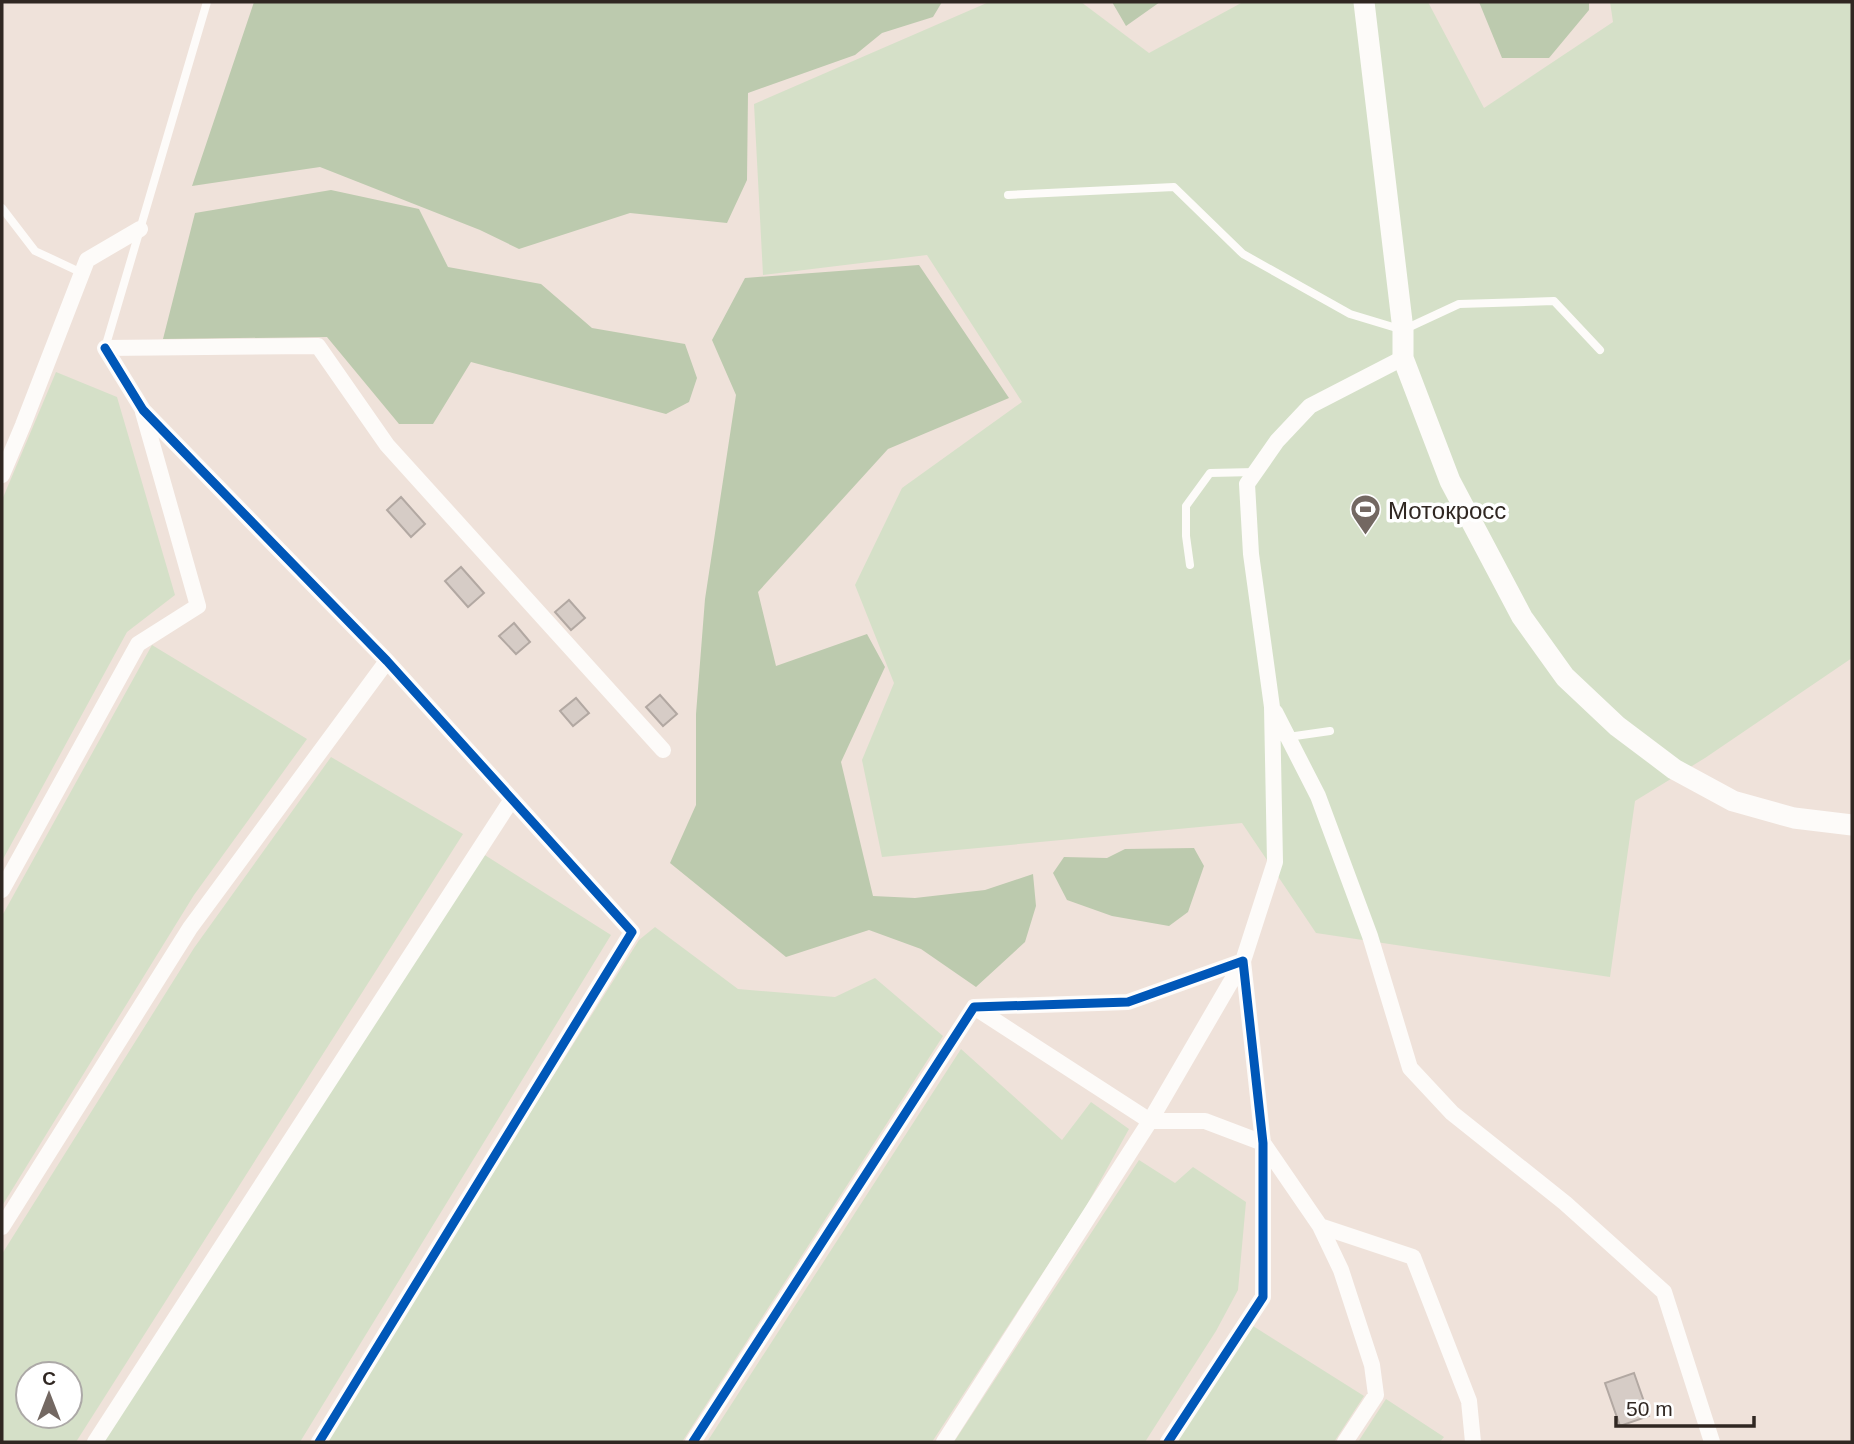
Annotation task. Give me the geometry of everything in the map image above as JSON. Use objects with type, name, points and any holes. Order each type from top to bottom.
[{"type":"street","points":[[1364,2],[1404,330],[1403,358],[1450,481],[1522,617],[1565,677],[1617,726],[1665,762],[1733,801],[1794,818],[1852,825]]},
{"type":"street","points":[[2,475],[87,260],[140,229]]},
{"type":"street","points":[[105,348],[318,346],[387,445],[663,750]]},
{"type":"street","points":[[105,348],[143,410],[387,661],[632,932],[319,1442]]},
{"type":"street","points":[[944,1442],[1150,1121],[1243,961],[1275,862],[1272,707],[1251,554],[1247,484],[1277,441],[1310,406],[1403,358]]},
{"type":"street","points":[[2,890],[138,644],[198,606],[143,410]]},
{"type":"street","points":[[2,1227],[190,928],[387,661]]},
{"type":"street","points":[[1272,707],[1318,796],[1370,936],[1410,1068],[1452,1112],[1565,1203],[1664,1292],[1712,1442]]},
{"type":"street","points":[[95,1442],[513,799]]},
{"type":"street","points":[[974,1007],[1128,1002],[1243,961]]},
{"type":"street","points":[[1168,1442],[1263,1297],[1263,1143],[1243,961]]},
{"type":"street","points":[[974,1007],[1150,1121],[1205,1121],[1263,1143],[1320,1226],[1345,1282],[1372,1365],[1376,1395],[1345,1442]]},
{"type":"street","points":[[693,1442],[974,1007]]},
{"type":"street","points":[[1320,1226],[1413,1257],[1469,1401],[1473,1442]]},
{"type":"lane","points":[[105,348],[207,2]]},
{"type":"lane","points":[[1008,195],[1174,187],[1243,254],[1350,314],[1404,330],[1460,304],[1554,301],[1600,350]]},
{"type":"lane","points":[[2,208],[35,251],[82,273]]},
{"type":"lane","points":[[1190,565],[1186,506],[1210,473],[1255,472]]},
{"type":"lane","points":[[1287,737],[1330,731]]},
{"type":"green space","points":[[254,2],[942,2],[933,17],[882,33],[855,55],[748,93],[747,180],[727,223],[630,213],[519,249],[480,230],[320,167],[192,186]]},
{"type":"green space","name":"Мотокросс","points":[[989,2],[1081,2],[1149,53],[1243,2],[1428,2],[1484,108],[1613,22],[1610,2],[1852,2],[1852,658],[1705,758],[1635,801],[1610,977],[1316,933],[1242,823],[882,857],[862,760],[894,683],[855,585],[902,488],[1022,402],[927,255],[763,275],[754,104]]},
{"type":"green space","points":[[1112,2],[1160,2],[1126,26]]},
{"type":"green space","points":[[1479,2],[1589,2],[1589,10],[1549,58],[1502,58]]},
{"type":"green space","points":[[331,190],[419,209],[448,267],[541,284],[592,328],[685,344],[697,378],[689,402],[666,414],[471,362],[433,424],[399,424],[327,337],[163,339],[195,213]]},
{"type":"green space","points":[[919,265],[1009,398],[888,449],[758,592],[776,666],[867,634],[885,667],[841,762],[873,896],[915,898],[985,890],[1033,874],[1036,906],[1025,942],[976,987],[921,949],[869,930],[786,957],[670,863],[696,805],[696,714],[705,599],[736,395],[712,340],[745,278]]},
{"type":"green space","points":[[56,372],[117,397],[175,595],[127,632],[2,861],[2,500]]},
{"type":"green space","points":[[152,645],[307,739],[194,895],[2,1206],[2,916]]},
{"type":"green space","points":[[331,757],[463,834],[84,1429],[84,1360],[14,1360],[14,1430],[84,1430],[76,1442],[2,1442],[2,1254],[194,948]]},
{"type":"green space","points":[[1194,848],[1204,866],[1188,912],[1169,926],[1112,916],[1067,900],[1053,873],[1064,857],[1107,858],[1125,849]]},
{"type":"green space","points":[[480,852],[611,935],[300,1442],[99,1442]]},
{"type":"green space","points":[[655,927],[738,989],[835,997],[875,978],[943,1036],[682,1442],[322,1442],[639,940]]},
{"type":"green space","points":[[961,1049],[1062,1140],[1091,1102],[1129,1129],[1084,1210],[932,1442],[707,1442]]},
{"type":"green space","points":[[1139,1160],[1175,1183],[1193,1167],[1246,1202],[1238,1290],[1216,1331],[1145,1442],[954,1442]]},
{"type":"green space","points":[[1253,1326],[1364,1396],[1334,1442],[1176,1442]]},
{"type":"green space","points":[[1386,1399],[1444,1437],[1440,1442],[1358,1442]]},
{"type":"building","points":[[401,497],[425,524],[411,537],[387,510]]},
{"type":"building","points":[[461,567],[484,593],[468,607],[445,581]]},
{"type":"building","points":[[569,600],[585,618],[571,630],[555,612]]},
{"type":"building","points":[[514,623],[530,642],[516,654],[499,636]]},
{"type":"building","points":[[660,695],[677,714],[663,726],[646,707]]},
{"type":"building","points":[[576,698],[589,713],[573,726],[560,711]]},
{"type":"building","points":[[1634,1373],[1649,1416],[1620,1426],[1605,1383]]},
{"type":"cycle path","points":[[105,348],[143,410],[387,661],[632,932],[319,1442]]},
{"type":"cycle path","points":[[693,1442],[974,1007],[1128,1002],[1243,961],[1263,1143],[1263,1297],[1168,1442]]},
{"type":"place","name":"Мотокросс","points":[[1365,537]]}]
